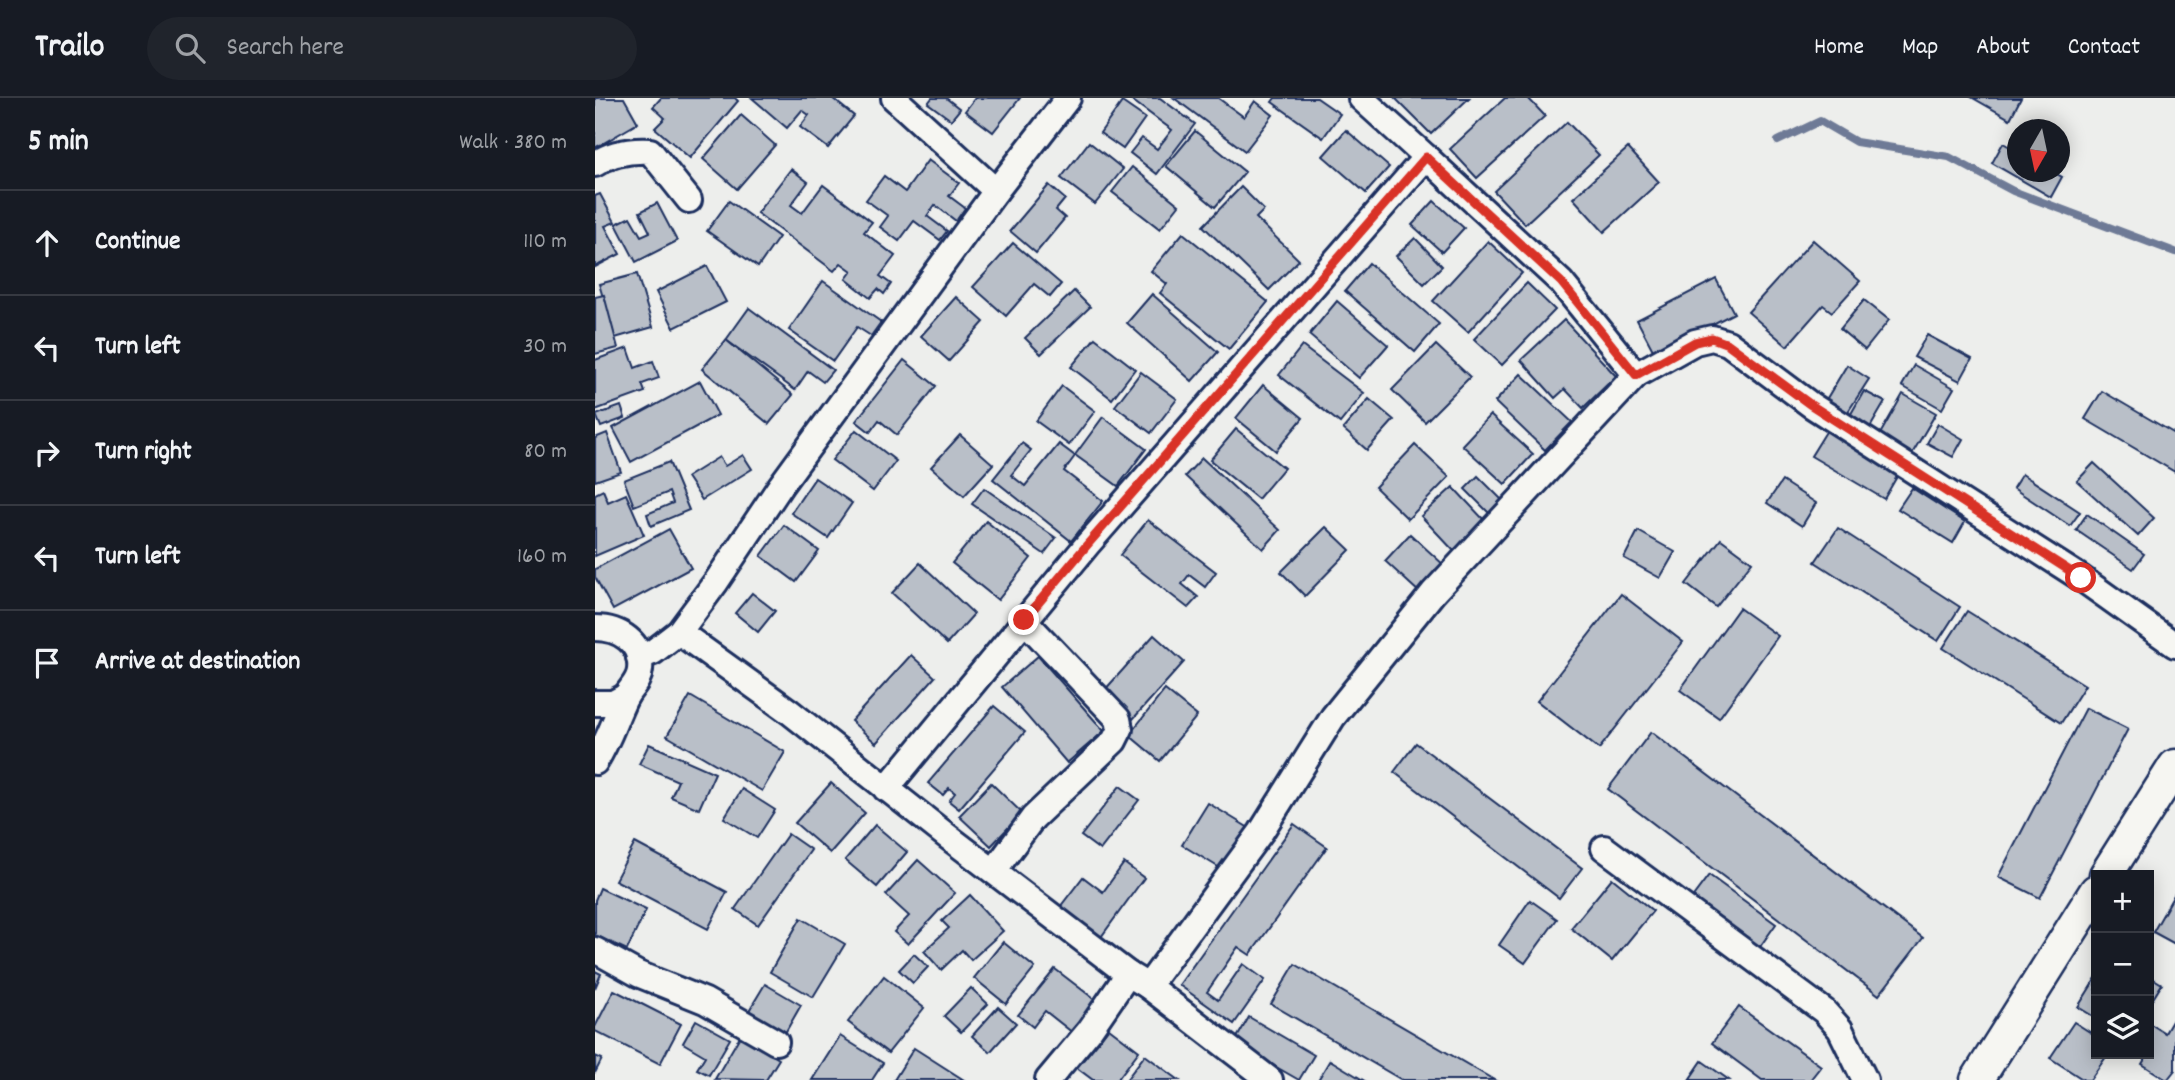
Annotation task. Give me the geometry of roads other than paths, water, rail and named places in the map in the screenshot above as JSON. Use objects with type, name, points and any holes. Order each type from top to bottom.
[{"type":"main road","points":[[2109,870],[2175,766]]},
{"type":"main road","points":[[1977,1080],[2091,899]]},
{"type":"street","points":[[894,98],[996,191]]},
{"type":"street","points":[[639,657],[653,652],[679,632],[781,485],[996,191],[1068,98]]},
{"type":"street","points":[[1361,98],[1561,282],[1636,375]]},
{"type":"street","points":[[595,164],[631,150],[650,151],[689,200]]},
{"type":"street","points":[[886,789],[1087,545],[1426,157]]},
{"type":"street","points":[[1048,1080],[1089,1031],[1138,980],[1261,832],[1333,717],[1433,593],[1636,375],[1695,342],[1712,338],[1728,344],[1811,405],[2081,578],[2175,645]]},
{"type":"street","points":[[994,871],[1034,818],[1114,741],[1120,729],[1118,719],[1024,620]]},
{"type":"street","points":[[595,762],[608,741],[626,696],[635,685],[640,671],[639,657],[633,643],[622,633],[599,622]]},
{"type":"street","points":[[679,632],[790,712],[886,789],[1270,1080]]},
{"type":"street","points":[[595,703],[613,703],[626,696]]},
{"type":"street","points":[[1604,848],[1824,1011],[1840,1028],[1865,1080]]},
{"type":"street","points":[[595,950],[638,974],[705,1001],[776,1042]]},
{"type":"waterway","points":[[1778,141],[1820,121],[1856,142],[1949,157],[2013,191],[2175,252]]}]
